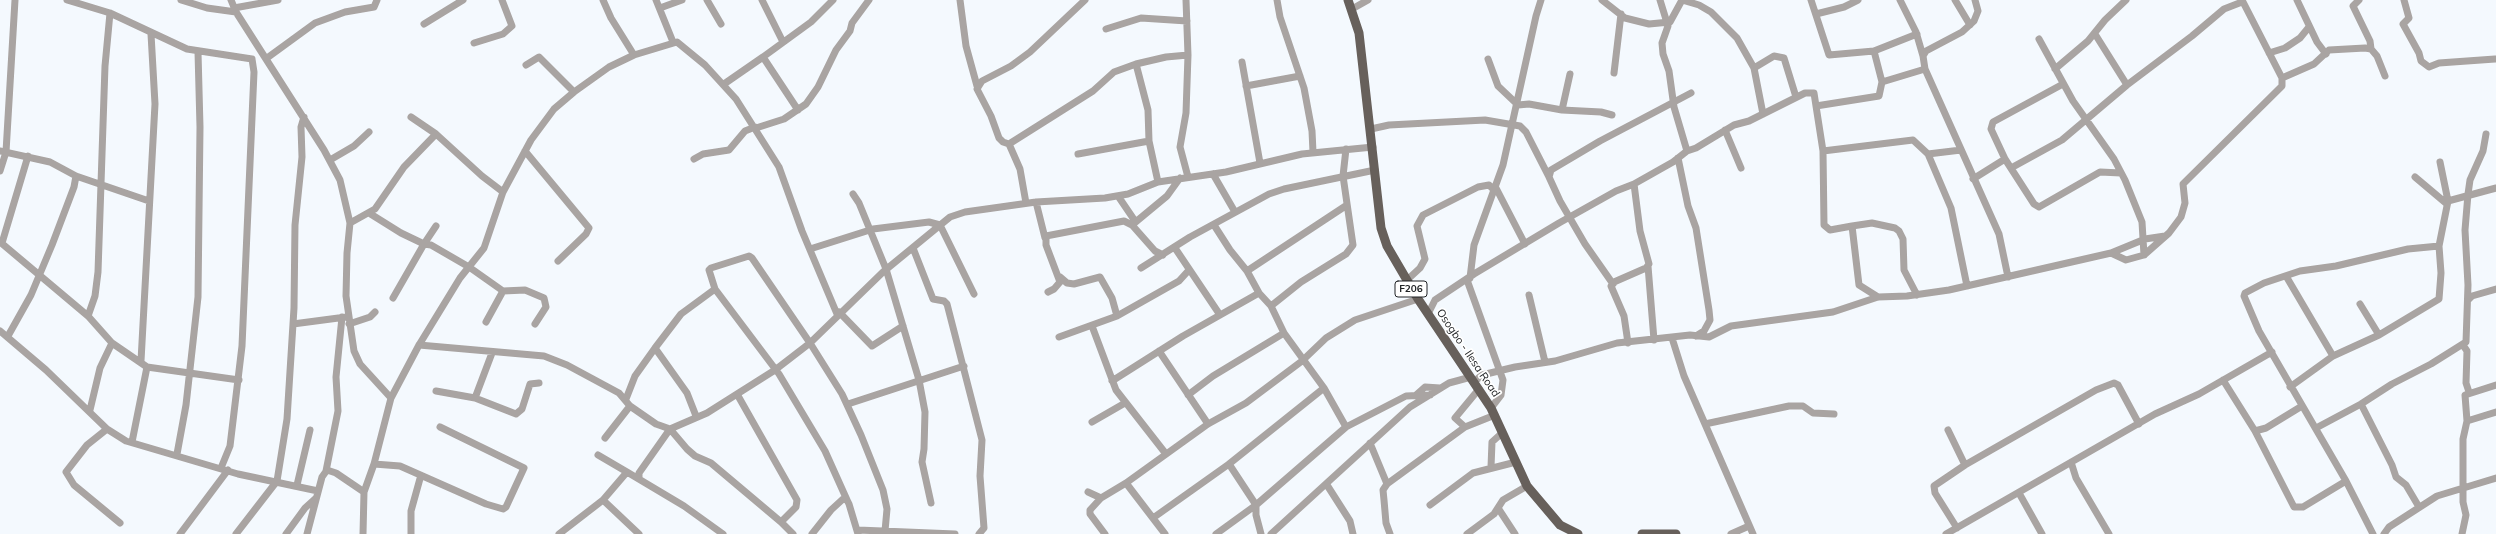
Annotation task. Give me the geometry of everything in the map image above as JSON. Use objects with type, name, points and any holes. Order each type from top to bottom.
[{"type":"main road","name":"Osogbo - Ilesa Road","points":[[1350,4],[1361,44],[1381,228],[1392,257],[1406,281],[1493,411],[1527,486],[1560,525],[1578,534]]},
{"type":"main road","points":[[1642,534],[1676,534]]},
{"type":"street","points":[[0,171],[3,151],[15,0]]},
{"type":"street","points":[[67,0],[110,14],[151,34],[198,52],[252,59],[265,55],[315,23],[345,12],[374,7],[377,0]]},
{"type":"street","points":[[181,0],[206,8],[235,10],[278,0]]},
{"type":"street","points":[[231,0],[235,10],[265,55],[330,160],[344,191],[350,223],[347,253],[347,319],[354,351],[360,364],[391,398]]},
{"type":"street","points":[[424,24],[463,0]]},
{"type":"street","points":[[474,43],[503,34],[512,26],[502,0]]},
{"type":"street","points":[[604,0],[611,18],[634,55]]},
{"type":"street","points":[[656,0],[673,42]]},
{"type":"street","points":[[660,8],[682,0]]},
{"type":"street","points":[[707,0],[721,24]]},
{"type":"street","points":[[762,0],[783,42]]},
{"type":"street","points":[[724,84],[811,22],[834,0]]},
{"type":"street","points":[[694,159],[703,154],[729,150],[744,131],[784,119],[798,110],[811,98],[836,50],[869,0]]},
{"type":"street","points":[[960,0],[966,46],[977,86],[977,93],[991,116],[999,138],[1003,142],[1009,144],[1020,169],[1026,203]]},
{"type":"street","points":[[977,86],[1030,52],[1085,0]]},
{"type":"street","points":[[1045,238],[1059,233],[1116,222],[1124,221],[1133,223],[1150,212],[1184,177],[1180,147],[1186,113],[1188,55],[1186,0]]},
{"type":"street","points":[[1277,0],[1280,17],[1300,76],[1312,131],[1313,152]]},
{"type":"street","points":[[1350,4],[1368,0]]},
{"type":"street","points":[[1390,534],[1386,523],[1383,490],[1387,484],[1465,427],[1493,411],[1503,389],[1501,370],[1469,279],[1474,245],[1503,166],[1511,126],[1518,104],[1533,28],[1541,0]]},
{"type":"street","points":[[1602,0],[1629,20],[1642,24],[1670,22],[1680,1],[1699,5],[1711,12],[1737,38],[1754,68],[1763,114]]},
{"type":"street","points":[[1660,0],[1668,26],[1662,48],[1687,151]]},
{"type":"street","points":[[1811,0],[1829,55],[1874,51],[1917,34]]},
{"type":"street","points":[[1816,14],[1844,7],[1858,0]]},
{"type":"street","points":[[1900,0],[1917,34],[1925,69],[1973,179],[1999,234],[2008,277]]},
{"type":"street","points":[[1955,0],[1970,25]]},
{"type":"street","points":[[1923,56],[1926,50],[1962,32],[1970,25],[1977,17],[1975,0]]},
{"type":"street","points":[[2055,69],[2095,34],[2105,20],[2126,0]]},
{"type":"street","points":[[2297,0],[2309,27],[2326,54]]},
{"type":"street","points":[[2359,0],[2353,6],[2370,41],[2371,49],[2377,56],[2385,76]]},
{"type":"street","points":[[2404,0],[2409,18],[2403,24],[2419,52],[2421,61],[2429,67],[2439,63],[2495,59]]},
{"type":"street","points":[[2011,168],[2062,140],[2082,125],[2084,119],[2192,36],[2224,9],[2242,1],[2282,78],[2282,86],[2278,93],[2183,184],[2185,203],[2183,211],[2173,229],[2166,236],[2144,255],[2126,260],[2111,253]]},
{"type":"street","points":[[88,316],[95,296],[98,272],[105,66],[110,14]]},
{"type":"street","points":[[1614,73],[1621,14]]},
{"type":"street","points":[[1106,29],[1141,18],[1187,21]]},
{"type":"street","points":[[2269,53],[2285,48],[2300,38],[2309,27]]},
{"type":"street","points":[[141,362],[154,104],[151,34]]},
{"type":"street","points":[[2095,34],[2127,85]]},
{"type":"street","points":[[2039,39],[2084,119],[2100,138],[2121,173],[2142,222],[2145,238],[2144,255]]},
{"type":"street","points":[[363,534],[364,492],[374,464],[391,398],[419,346],[484,248],[503,192],[525,151],[548,116],[574,92],[609,67],[634,55],[677,42],[693,54],[724,84],[756,128],[779,167],[810,249],[838,313],[872,346],[903,326]]},
{"type":"street","points":[[2282,78],[2314,64],[2329,50],[2371,49]]},
{"type":"street","points":[[1816,106],[1875,97],[1880,93],[1882,82],[1874,51]]},
{"type":"street","points":[[177,454],[190,373],[198,297],[200,127],[198,52]]},
{"type":"street","points":[[1009,144],[1093,91],[1114,72],[1136,64],[1166,57],[1188,55]]},
{"type":"street","points":[[1754,68],[1774,56],[1784,58],[1796,97]]},
{"type":"street","points":[[526,66],[539,57],[574,92]]},
{"type":"street","points":[[763,57],[798,110]]},
{"type":"street","points":[[180,534],[224,469],[230,446],[239,380],[254,72],[252,59]]},
{"type":"street","points":[[1488,59],[1498,86],[1518,104],[1529,104],[1562,110],[1600,112],[1612,115]]},
{"type":"street","points":[[1242,62],[1260,163]]},
{"type":"street","points":[[1136,64],[1148,110],[1149,141],[1158,182]]},
{"type":"street","points":[[1882,82],[1925,69]]},
{"type":"street","points":[[1562,110],[1570,74]]},
{"type":"street","points":[[1246,86],[1300,76]]},
{"type":"street","points":[[2063,84],[1991,125],[1994,137],[2005,159],[2034,204],[2039,207],[2100,172],[2121,173]]},
{"type":"street","points":[[1428,314],[1435,300],[1616,190],[1634,184],[1687,151],[1696,148],[1725,130],[1812,91],[1816,106],[1823,151],[1824,225],[1830,230],[1872,223],[1895,228],[1899,231],[1903,239],[1902,262],[1904,270],[1917,295]]},
{"type":"street","points":[[1548,177],[1551,170],[1691,93]]},
{"type":"street","points":[[236,534],[277,481],[287,419],[295,225],[302,157],[301,127],[304,117]]},
{"type":"street","points":[[411,117],[436,134],[482,176],[503,192]]},
{"type":"street","points":[[1371,129],[1389,124],[1481,121],[1520,126],[1526,132],[1548,177],[1585,244],[1613,284],[1612,293],[1617,297],[1627,329],[1628,343]]},
{"type":"street","points":[[1725,130],[1741,168]]},
{"type":"street","points":[[330,160],[354,146],[369,132]]},
{"type":"street","points":[[350,223],[375,209],[404,167],[436,134]]},
{"type":"street","points":[[2316,428],[2361,404],[2392,384],[2463,345],[2468,332],[2465,230],[2468,194],[2470,180],[2483,151],[2486,134]]},
{"type":"street","points":[[1823,151],[1912,140],[1928,154],[1951,208],[1967,286]]},
{"type":"street","points":[[1078,154],[1149,141]]},
{"type":"street","points":[[639,480],[639,473],[670,428],[696,416],[707,413],[776,370],[810,343],[838,313],[886,269],[950,217],[965,212],[1026,203],[1118,196],[1158,182],[1184,177],[1213,174],[1313,152],[1373,147]]},
{"type":"street","points":[[1271,306],[1301,282],[1351,248],[1353,238],[1343,176],[1346,149]]},
{"type":"street","points":[[1928,154],[1960,150]]},
{"type":"street","points":[[3,151],[50,162],[76,176],[149,201]]},
{"type":"street","points":[[525,151],[589,228],[586,234],[558,261]]},
{"type":"street","points":[[28,156],[1,242],[39,274],[72,305],[88,316],[112,343],[141,362],[146,367],[239,380]]},
{"type":"street","points":[[1678,158],[1688,206],[1696,228],[1709,310],[1710,320],[1704,331],[1696,336]]},
{"type":"street","points":[[1973,179],[2005,159]]},
{"type":"street","points":[[2290,387],[2333,356],[2379,335],[2439,299],[2441,273],[2439,246],[2448,203],[2440,162]]},
{"type":"street","points":[[1141,268],[1236,212],[1284,189],[1375,170]]},
{"type":"street","points":[[1213,174],[1236,212]]},
{"type":"street","points":[[8,336],[31,295],[74,187],[76,176]]},
{"type":"street","points":[[2415,177],[2448,203]]},
{"type":"street","points":[[1634,184],[1640,231],[1650,261],[1648,266],[1654,340]]},
{"type":"street","points":[[1406,281],[1420,268],[1425,258],[1417,226],[1423,214],[1478,187],[1489,185],[1495,189],[1525,244]]},
{"type":"street","points":[[2448,203],[2468,194],[2496,188]]},
{"type":"street","points":[[853,194],[886,269],[919,380],[925,412],[924,449],[922,462],[931,503]]},
{"type":"street","points":[[1118,196],[1133,223],[1163,256]]},
{"type":"street","points":[[1036,202],[1046,245],[1060,277],[1067,283],[1074,284],[1100,277],[1112,298],[1117,316]]},
{"type":"street","points":[[1247,271],[1347,205]]},
{"type":"street","points":[[369,213],[400,233],[424,244],[431,245],[470,267],[503,291],[525,290],[544,298],[547,301],[546,307],[535,324]]},
{"type":"street","points":[[810,249],[869,230],[929,222],[940,225],[974,294]]},
{"type":"street","points":[[1214,225],[1227,246],[1247,271],[1258,293],[1271,306],[1284,333],[1302,361],[1324,388],[1346,427]]},
{"type":"street","points":[[393,298],[436,226]]},
{"type":"street","points":[[1852,226],[1859,285],[1878,297]]},
{"type":"street","points":[[1465,427],[1455,418],[1475,383],[1482,375],[1545,362],[1605,346],[1672,338],[1712,336],[1731,326],[1833,312],[1878,297],[1917,295],[1967,286],[2111,253],[2145,238],[2166,236]]},
{"type":"street","points":[[2373,534],[2346,481],[2316,428],[2290,387],[2244,296],[2256,286],[2300,270],[2336,266],[2391,253],[2439,246]]},
{"type":"street","points":[[913,248],[933,299],[944,301],[947,304],[982,440],[980,476],[984,528],[979,534]]},
{"type":"street","points":[[1175,248],[1220,315]]},
{"type":"street","points":[[885,531],[887,509],[883,490],[848,404],[810,343],[752,258],[749,256],[710,269],[715,289],[776,370],[825,451],[847,500],[858,532],[885,531],[955,534]]},
{"type":"street","points":[[1613,284],[1648,266]]},
{"type":"street","points":[[1059,337],[1117,316],[1179,281],[1189,270]]},
{"type":"street","points":[[2286,276],[2333,356]]},
{"type":"street","points":[[1048,292],[1058,285],[1060,277]]},
{"type":"street","points":[[2468,300],[2472,296],[2496,288]]},
{"type":"street","points":[[626,399],[635,376],[681,314],[715,289]]},
{"type":"street","points":[[486,322],[503,291]]},
{"type":"street","points":[[1112,381],[1159,351],[1258,293]]},
{"type":"street","points":[[1528,295],[1545,362]]},
{"type":"street","points":[[1105,534],[1090,514],[1090,510],[1101,498],[1126,483],[1208,424],[1246,403],[1302,361],[1326,338],[1355,320],[1418,299]]},
{"type":"street","points":[[2360,304],[2379,335]]},
{"type":"street","points":[[292,324],[370,317],[375,312]]},
{"type":"street","points":[[307,534],[317,494],[326,471],[338,411],[336,377],[347,319]]},
{"type":"street","points":[[1092,326],[1112,381],[1125,404],[1166,454]]},
{"type":"street","points":[[0,331],[8,336],[90,410],[107,429],[132,442],[224,469],[297,485],[317,494]]},
{"type":"street","points":[[1188,394],[1213,376],[1284,333]]},
{"type":"street","points":[[1672,338],[1684,376],[1753,534]]},
{"type":"street","points":[[90,410],[100,368],[112,343]]},
{"type":"street","points":[[2463,345],[2467,351],[2466,383],[2469,392]]},
{"type":"street","points":[[419,346],[544,356],[567,365],[626,399],[630,406],[656,424],[670,428],[691,453],[711,462],[793,534]]},
{"type":"street","points":[[655,348],[687,393],[696,416]]},
{"type":"street","points":[[1159,351],[1208,424]]},
{"type":"street","points":[[1946,534],[2139,424],[2223,380],[2272,352]]},
{"type":"street","points":[[475,398],[492,353]]},
{"type":"street","points":[[848,404],[964,366]]},
{"type":"street","points":[[132,442],[146,367]]},
{"type":"street","points":[[2223,380],[2255,431],[2296,508],[2303,507],[2346,481]]},
{"type":"street","points":[[436,391],[475,398],[516,414],[522,408],[530,384],[538,383]]},
{"type":"street","points":[[1416,395],[1424,387],[1440,388],[1475,383]]},
{"type":"street","points":[[1957,528],[1935,493],[1934,486],[1965,465],[2096,390],[2114,383],[2118,385],[2139,424]]},
{"type":"street","points":[[2462,534],[2466,515],[2463,487],[2463,439],[2467,421],[2464,398],[2469,392],[2496,385]]},
{"type":"street","points":[[1153,518],[1229,464],[1324,388]]},
{"type":"street","points":[[1271,534],[1327,485],[1410,407],[1440,388]]},
{"type":"street","points":[[737,394],[797,500],[796,507],[781,522]]},
{"type":"street","points":[[1216,534],[1256,505],[1346,427],[1406,396],[1430,394]]},
{"type":"street","points":[[1092,422],[1125,404]]},
{"type":"street","points":[[2361,404],[2392,465],[2396,477],[2406,485],[2420,507]]},
{"type":"street","points":[[605,438],[630,406]]},
{"type":"street","points":[[1705,424],[1789,406],[1803,406],[1813,412],[1834,414]]},
{"type":"street","points":[[2255,431],[2266,428],[2302,406]]},
{"type":"street","points":[[2467,421],[2496,412]]},
{"type":"street","points":[[374,464],[400,466],[486,504],[503,509],[509,503],[525,470],[522,466],[440,427]]},
{"type":"street","points":[[107,429],[87,445],[66,472],[74,485],[120,522]]},
{"type":"street","points":[[297,485],[310,430]]},
{"type":"street","points":[[1948,430],[1965,465]]},
{"type":"street","points":[[1491,467],[1492,442],[1502,433]]},
{"type":"street","points":[[1370,444],[1387,484]]},
{"type":"street","points":[[598,455],[684,506],[723,534]]},
{"type":"street","points":[[1430,505],[1473,473],[1491,467],[1508,466],[1516,462]]},
{"type":"street","points":[[2071,462],[2076,478],[2109,534]]},
{"type":"street","points":[[1229,464],[1256,505],[1256,515],[1261,534]]},
{"type":"street","points":[[326,471],[331,471],[364,492]]},
{"type":"street","points":[[559,534],[603,500],[627,472]]},
{"type":"street","points":[[411,534],[411,511],[421,475]]},
{"type":"street","points":[[2384,534],[2389,527],[2437,496],[2496,478]]},
{"type":"street","points":[[1126,483],[1165,534]]},
{"type":"street","points":[[1327,485],[1350,521],[1353,534]]},
{"type":"street","points":[[1467,534],[1498,508],[1504,500],[1527,486]]},
{"type":"street","points":[[1088,492],[1101,498]]},
{"type":"street","points":[[2019,493],[2042,534]]},
{"type":"street","points":[[286,534],[317,494]]},
{"type":"street","points":[[603,500],[638,534]]},
{"type":"street","points":[[812,534],[840,500],[847,500]]},
{"type":"street","points":[[1498,508],[1515,534]]},
{"type":"street","points":[[1731,534],[1749,526]]}]
